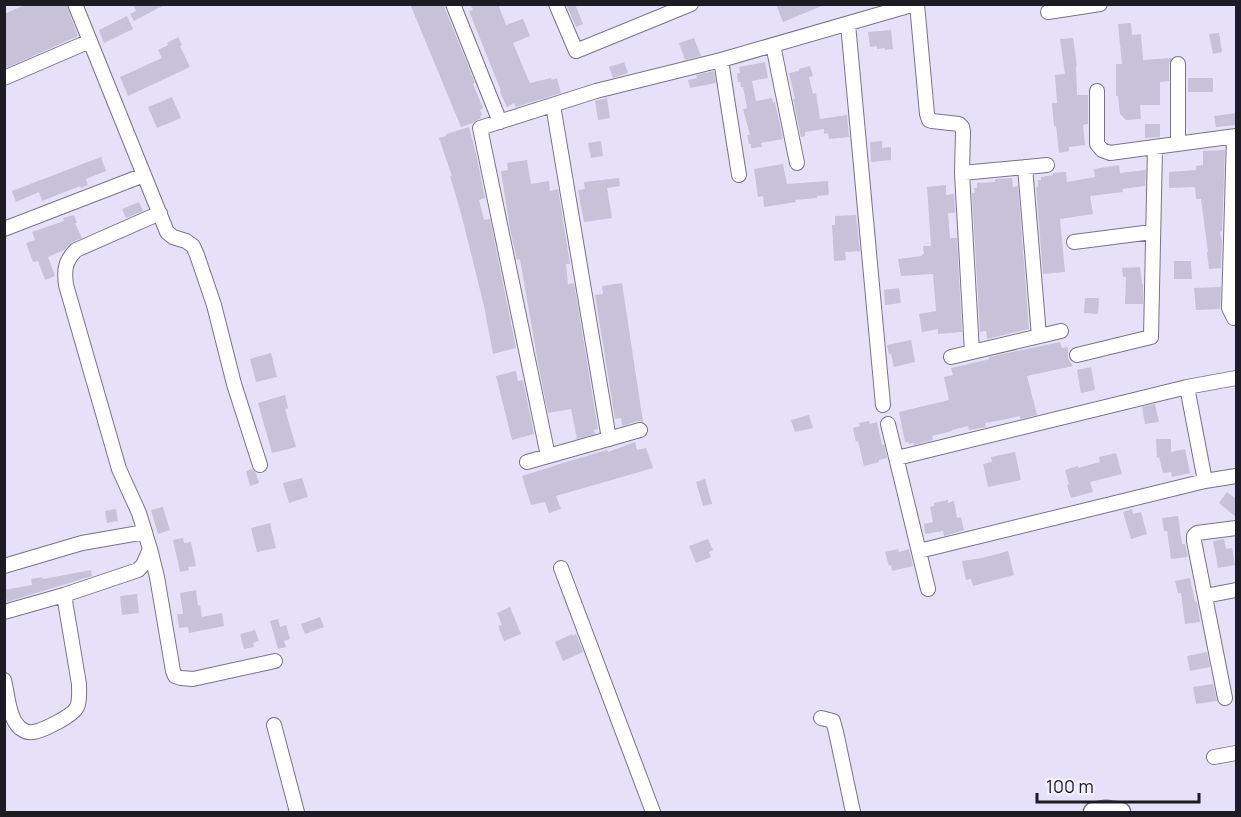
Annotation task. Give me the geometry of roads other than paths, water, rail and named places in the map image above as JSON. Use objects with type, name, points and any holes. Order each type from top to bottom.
[{"type":"main road","points":[[1093,813],[1106,810],[1121,813]]},
{"type":"street","points":[[75,4],[167,232],[193,246],[197,255],[214,305],[234,384],[260,465]]},
{"type":"street","points":[[453,4],[500,122]]},
{"type":"street","points":[[556,4],[576,51],[691,4]]},
{"type":"street","points":[[548,456],[480,128],[596,91],[721,60],[916,4],[929,120],[959,124],[963,131],[962,173],[972,352]]},
{"type":"street","points":[[1048,12],[1100,4]]},
{"type":"street","points":[[848,24],[883,405]]},
{"type":"street","points":[[4,78],[90,41]]},
{"type":"street","points":[[773,45],[797,163]]},
{"type":"street","points":[[721,60],[739,175]]},
{"type":"street","points":[[1178,64],[1178,143]]},
{"type":"street","points":[[1097,91],[1097,144],[1102,150],[1110,153],[1235,137],[1228,308],[1236,318]]},
{"type":"street","points":[[553,105],[609,439]]},
{"type":"street","points":[[1077,355],[1151,337],[1155,148]]},
{"type":"street","points":[[962,173],[1047,165]]},
{"type":"street","points":[[1025,167],[1039,336]]},
{"type":"street","points":[[4,229],[144,175]]},
{"type":"street","points":[[160,213],[76,250],[66,264],[66,285],[119,469],[139,513],[150,549],[175,676],[193,679],[275,661]]},
{"type":"street","points":[[1074,242],[1152,232]]},
{"type":"street","points":[[951,357],[1061,331]]},
{"type":"street","points":[[897,458],[1187,387],[1236,378]]},
{"type":"street","points":[[1187,387],[1205,481]]},
{"type":"street","points":[[888,424],[928,589]]},
{"type":"street","points":[[527,462],[639,430]]},
{"type":"street","points":[[919,551],[1205,481],[1236,476]]},
{"type":"street","points":[[1225,698],[1194,536],[1197,533],[1236,528]]},
{"type":"street","points":[[4,567],[82,543],[145,532]]},
{"type":"street","points":[[4,612],[138,570],[143,565],[150,549]]},
{"type":"street","points":[[561,568],[653,813]]},
{"type":"street","points":[[1205,596],[1236,590]]},
{"type":"street","points":[[4,680],[11,711],[21,729],[27,732],[35,732],[49,726],[72,713],[77,707],[79,684],[64,595]]},
{"type":"street","points":[[821,718],[833,721],[853,813]]},
{"type":"street","points":[[274,725],[297,813]]},
{"type":"street","points":[[1214,757],[1236,753]]}]
